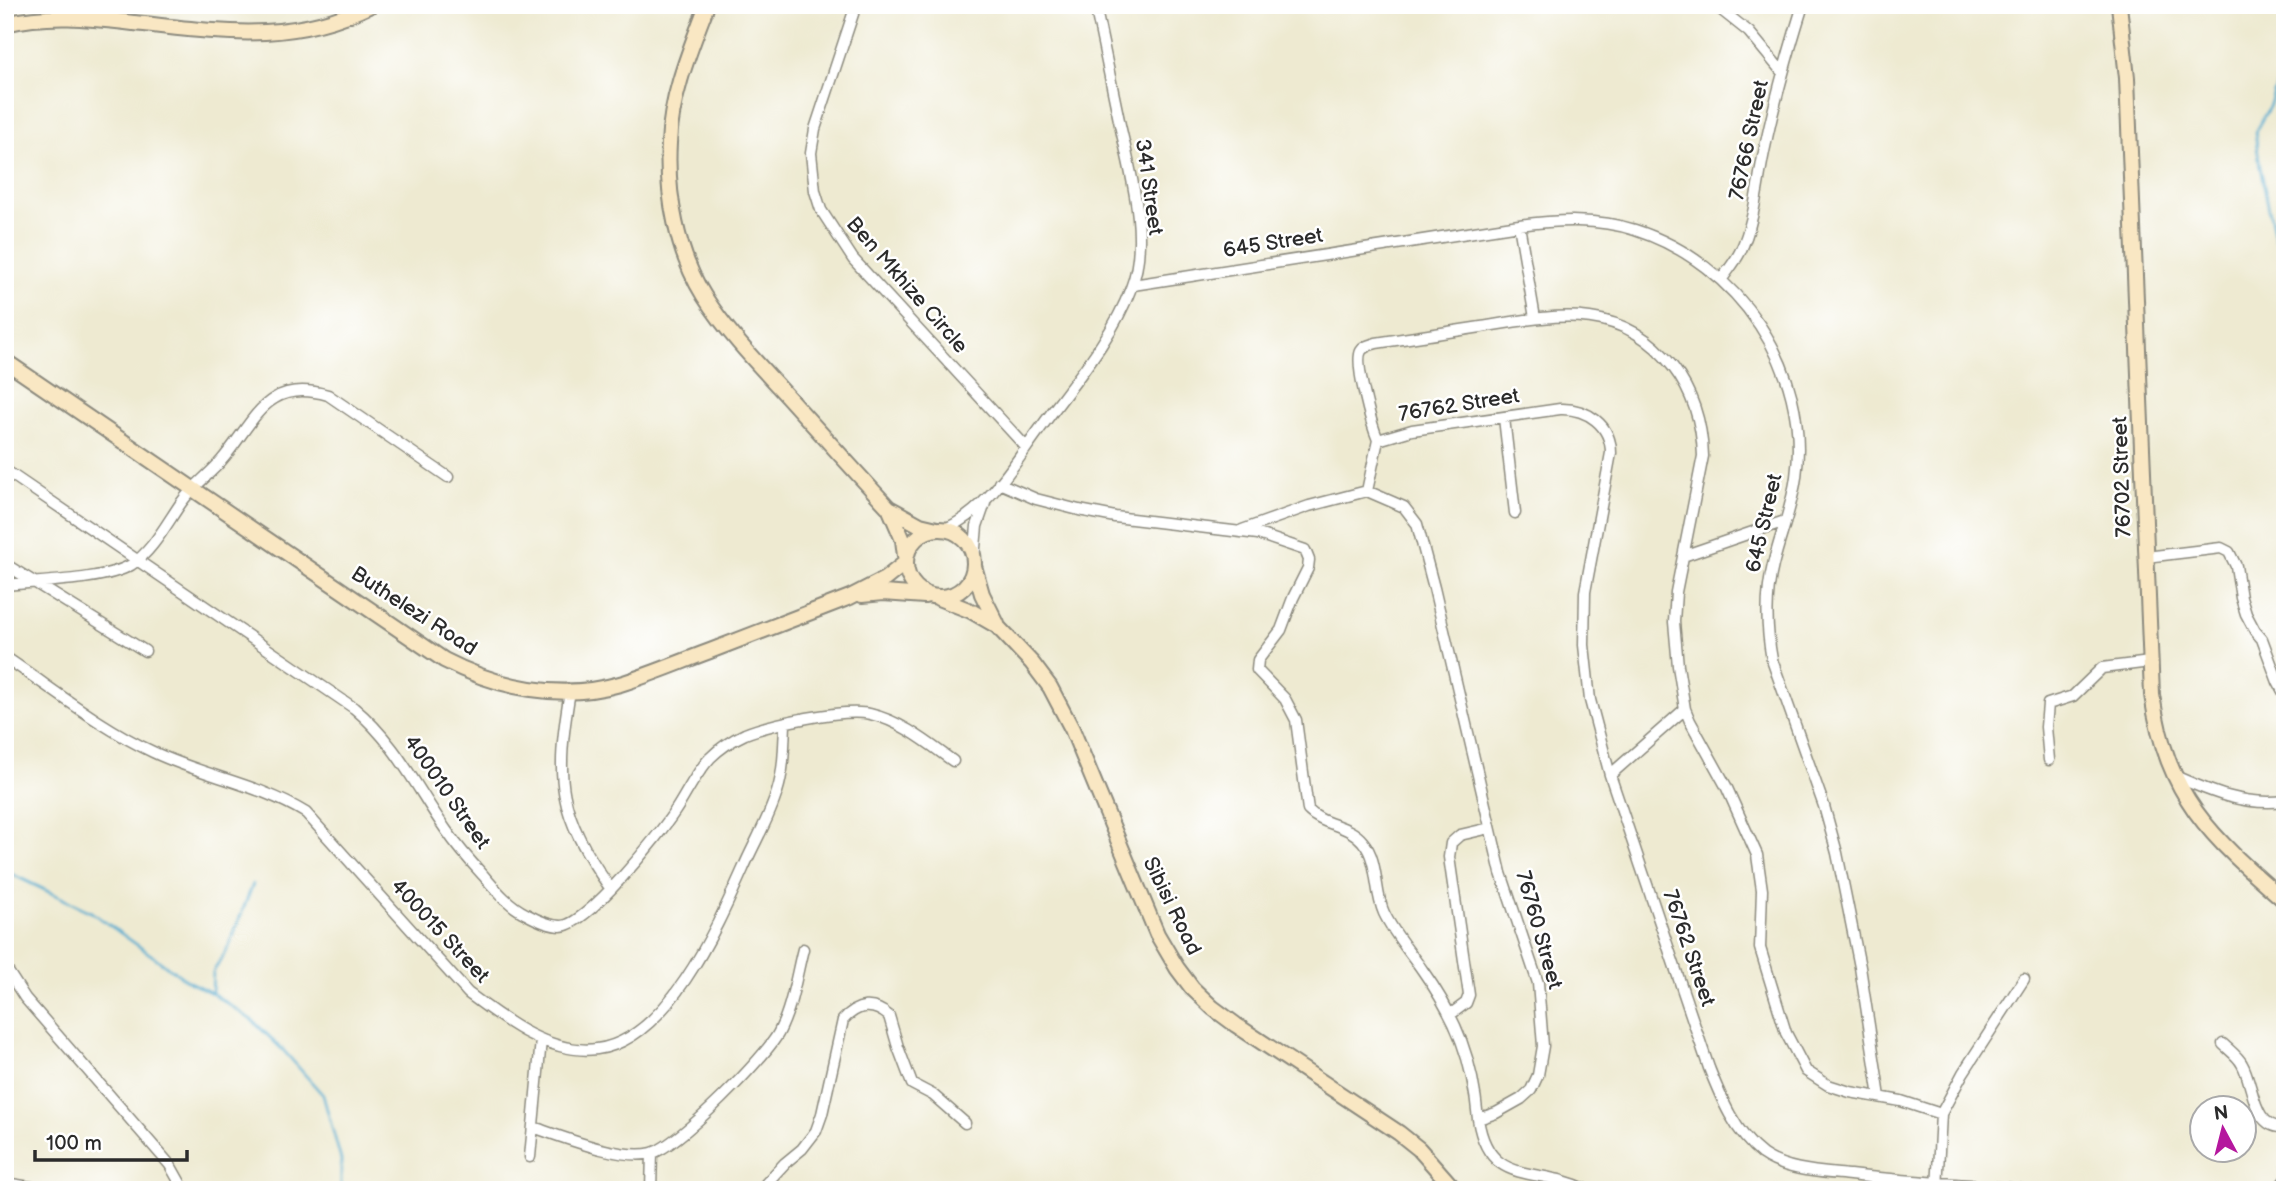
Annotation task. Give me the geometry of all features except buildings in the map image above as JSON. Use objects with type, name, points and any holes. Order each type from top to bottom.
[{"type":"street","points":[[5,24],[31,18],[64,16],[220,32],[259,33],[320,25],[371,5]]},
{"type":"street","points":[[707,5],[679,83],[669,142],[669,179],[681,241],[704,295],[733,337],[889,508],[920,525],[956,533],[964,540],[971,549],[974,563],[966,585],[948,597],[933,597],[912,583],[906,573],[902,540],[889,508]]},
{"type":"street","name":"Ben Mkhize Circle","points":[[856,5],[815,129],[811,153],[815,191],[821,209],[826,221],[853,260],[1026,447]]},
{"type":"street","name":"341 Street","points":[[941,529],[971,515],[999,484],[1111,330],[1133,285],[1138,242],[1135,192],[1095,5]]},
{"type":"street","points":[[1715,5],[1749,32],[1783,73]]},
{"type":"street","name":"76766 Street","points":[[1722,279],[1740,252],[1750,224],[1763,155],[1803,5]]},
{"type":"street","name":"76702 Street","points":[[2119,5],[2127,78],[2150,662],[2155,716],[2173,775],[2194,811],[2213,834],[2285,901]]},
{"type":"street","name":"645 Street","points":[[1133,285],[1519,225],[1570,220],[1633,229],[1660,239],[1681,250],[1722,279],[1754,314],[1782,363],[1790,389],[1798,449],[1796,478],[1772,566],[1767,595],[1768,641],[1772,660],[1824,806],[1837,853],[1860,967],[1880,1097]]},
{"type":"street","points":[[1519,225],[1535,318]]},
{"type":"street","name":"76762 Street","points":[[1941,1114],[1828,1085],[1806,1071],[1786,1033],[1760,948],[1762,890],[1757,855],[1726,786],[1685,709],[1675,646],[1676,592],[1703,456],[1697,414],[1684,380],[1652,344],[1630,329],[1580,315],[1535,318],[1376,343],[1364,348],[1359,356],[1361,373],[1370,418],[1378,440],[1412,430],[1560,408],[1577,410],[1604,428],[1611,443],[1608,471],[1595,528],[1585,592],[1584,645],[1590,700],[1611,775],[1709,1068],[1720,1096],[1739,1129],[1763,1154],[1785,1165],[1937,1187],[2027,1190]]},
{"type":"street","name":"Buthelezi Road","points":[[5,361],[416,641],[469,673],[538,691],[570,691],[639,678],[850,597],[884,579],[905,560],[909,547],[916,538],[941,529]]},
{"type":"street","points":[[5,585],[107,573],[127,567],[138,560],[191,489],[221,461],[266,404],[276,396],[300,390],[328,396],[448,477]]},
{"type":"street","points":[[1504,418],[1515,513]]},
{"type":"street","points":[[1238,531],[1309,506],[1367,491],[1378,440]]},
{"type":"street","name":"400010 Street","points":[[5,470],[354,708],[372,723],[401,759],[461,851],[507,902],[536,919],[561,926],[580,918],[657,836],[677,809],[691,782],[710,758],[738,738],[785,724],[855,712],[871,714],[917,736],[953,761]]},
{"type":"street","points":[[999,484],[1036,499],[1103,515],[1238,531],[1278,539],[1305,550],[1308,568],[1293,597],[1281,630],[1258,660],[1258,670],[1285,699],[1296,720],[1308,810],[1322,820],[1350,830],[1362,839],[1371,861],[1384,912],[1440,995],[1463,1042],[1470,1063],[1484,1145],[1493,1159],[1502,1166],[1587,1190]]},
{"type":"street","name":"76760 Street","points":[[1367,491],[1404,507],[1417,524],[1490,828],[1538,983],[1543,1046],[1540,1068],[1531,1090],[1510,1106],[1478,1119]]},
{"type":"street","name":"341 Street","points":[[974,563],[977,526],[986,499]]},
{"type":"street","points":[[1683,556],[1785,521]]},
{"type":"street","points":[[2146,556],[2221,548],[2229,552],[2236,566],[2246,614],[2262,639],[2285,695]]},
{"type":"street","name":"Sibisi Road","points":[[974,563],[982,594],[997,626]]},
{"type":"street","points":[[5,564],[145,651]]},
{"type":"street","name":"Buthelezi Road","points":[[850,597],[883,593],[933,597]]},
{"type":"street","name":"Sibisi Road","points":[[933,597],[971,611],[997,626],[1032,663],[1059,702],[1157,934],[1192,988],[1236,1025],[1399,1132],[1419,1149],[1455,1190]]},
{"type":"street","name":"400015 Street","points":[[5,657],[120,734],[153,752],[281,799],[306,813],[468,993],[494,1013],[541,1040],[583,1050],[614,1044],[642,1029],[674,995],[718,924],[778,790],[785,724]]},
{"type":"street","points":[[2049,760],[2046,727],[2048,704],[2073,696],[2102,668],[2150,662]]},
{"type":"street","points":[[570,691],[561,750],[561,775],[569,818],[578,838],[610,888]]},
{"type":"street","points":[[1611,775],[1685,709]]},
{"type":"street","points":[[2173,775],[2222,796],[2258,803],[2285,802]]},
{"type":"street","points":[[1451,1014],[1466,1003],[1469,995],[1449,858],[1451,844],[1460,835],[1490,828]]},
{"type":"street","points":[[533,1127],[619,1153],[652,1153],[680,1137],[773,1043],[784,1022],[803,949]]},
{"type":"street","points":[[5,967],[25,998],[170,1165],[184,1190]]},
{"type":"street","points":[[1937,1187],[1941,1114],[1963,1073],[2024,979]]},
{"type":"street","points":[[760,1190],[785,1163],[803,1149],[816,1130],[843,1020],[851,1011],[860,1007],[878,1008],[890,1016],[912,1084],[933,1095],[965,1123]]},
{"type":"street","points":[[530,1157],[541,1040]]},
{"type":"street","points":[[2223,1044],[2241,1062],[2253,1100],[2267,1123],[2278,1128],[2285,1127]]},
{"type":"street","points":[[651,1190],[652,1153]]},
{"type":"street","points":[[2277,1190],[2285,1180]]},
{"type":"street","points":[[5,1183],[49,1190]]},
{"type":"waterway","points":[[2285,62],[2269,107],[2255,132],[2275,237],[2285,262]]},
{"type":"waterway","points":[[5,871],[91,912],[189,982],[212,993],[253,1021],[323,1095],[341,1160],[341,1184],[344,1190]]},
{"type":"waterway","points":[[212,993],[213,972],[228,948],[253,884]]}]
